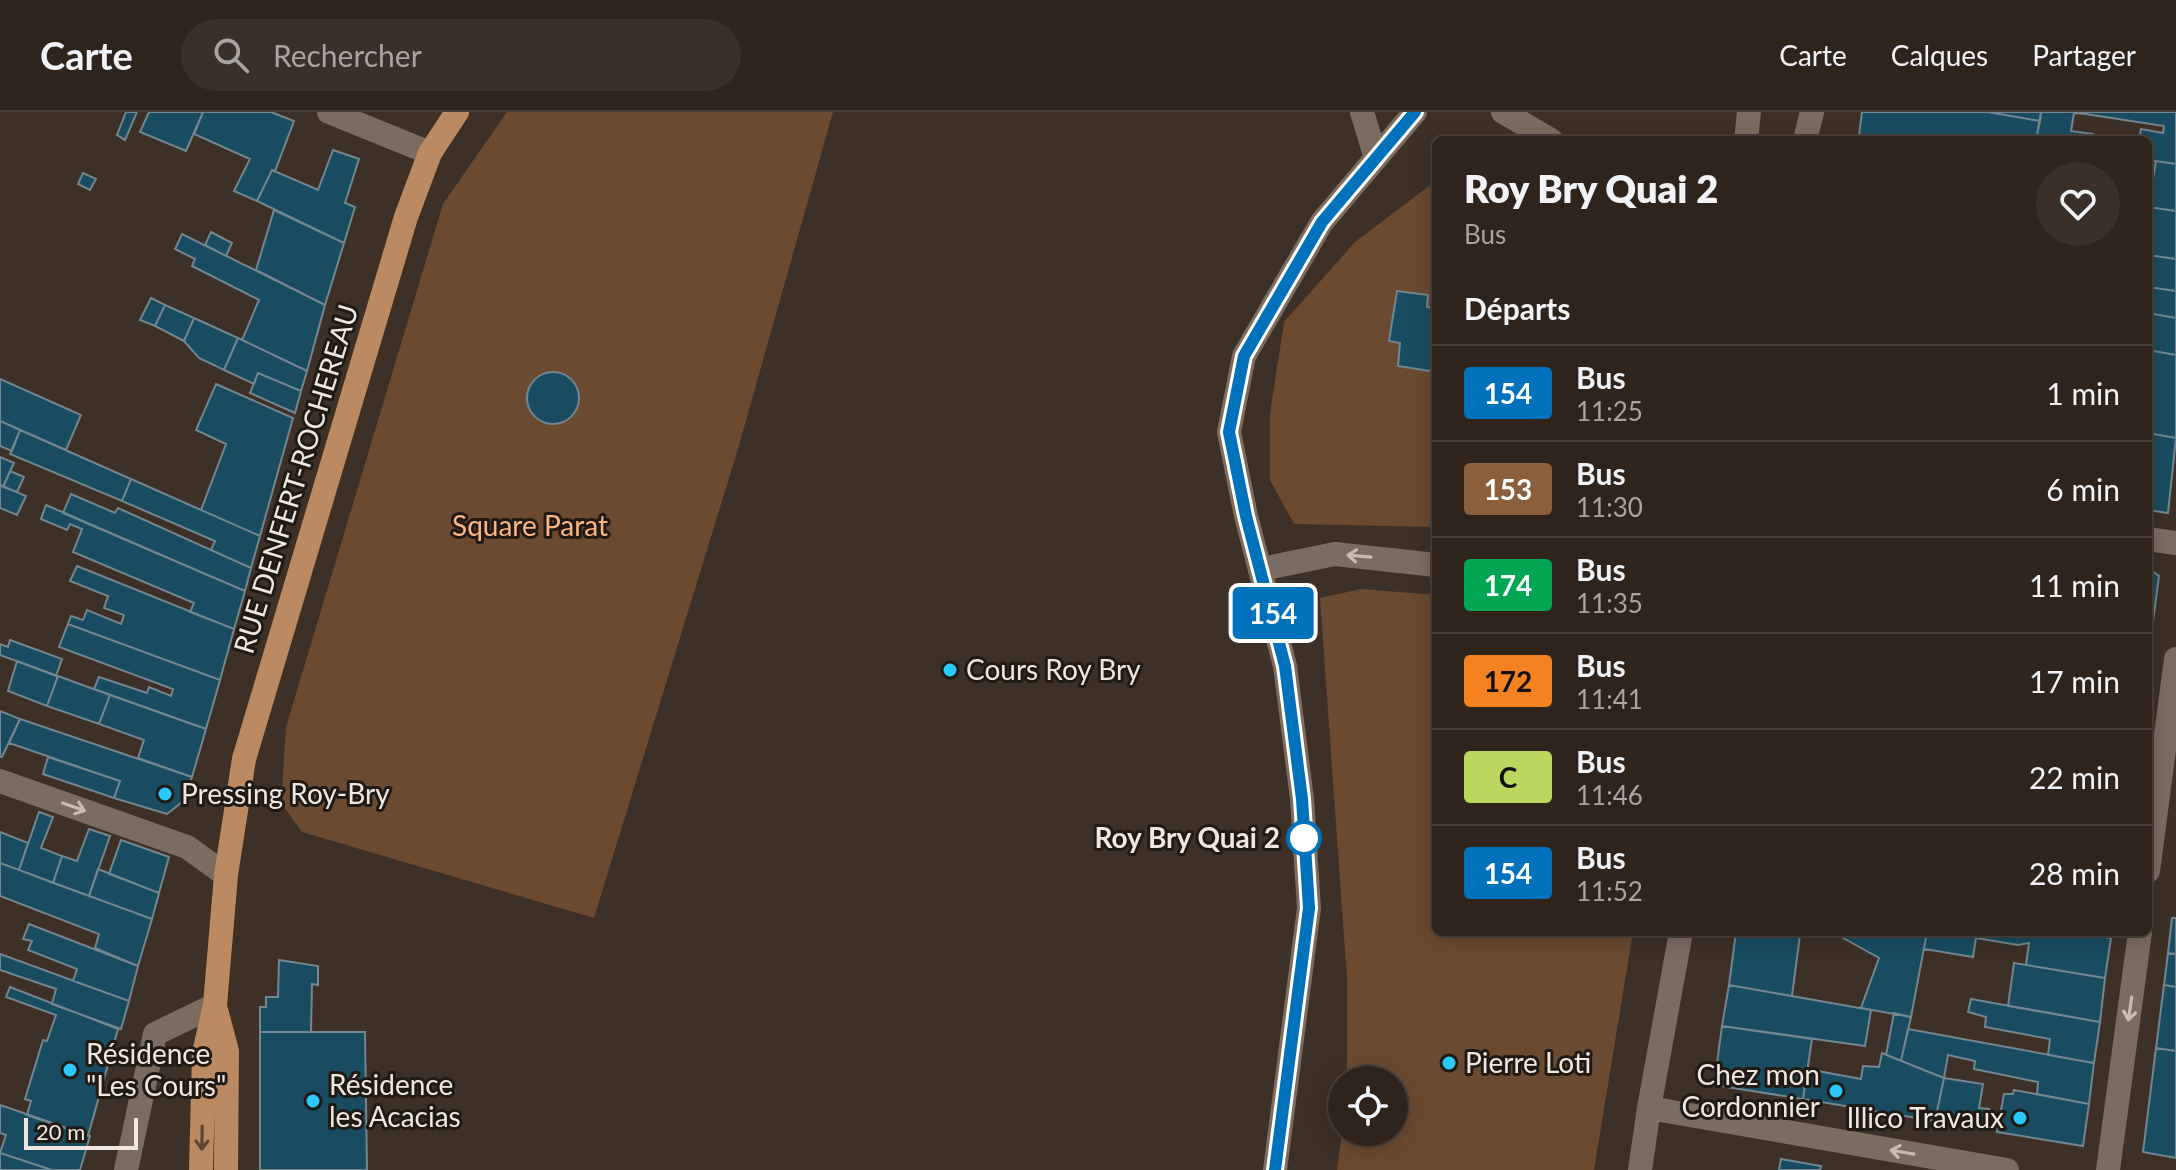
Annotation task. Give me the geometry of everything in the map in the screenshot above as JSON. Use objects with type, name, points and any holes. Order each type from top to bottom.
[{"type":"main road","name":"RUE DENFERT-ROCHEREAU","points":[[215,1005],[226,875],[244,759],[401,232],[430,153],[457,112]]},
{"type":"main road","points":[[201,1170],[204,1053],[215,1005]]},
{"type":"main road","points":[[215,1005],[227,1051],[226,1170]]},
{"type":"street","points":[[329,112],[430,153]]},
{"type":"street","points":[[1362,112],[1376,158]]},
{"type":"street","points":[[1275,1170],[1309,908],[1302,799],[1285,666],[1246,516],[1229,432],[1244,356],[1322,222],[1415,112]]},
{"type":"street","points":[[1503,112],[1544,136]]},
{"type":"street","points":[[1746,136],[1749,112]]},
{"type":"street","points":[[1795,112],[1795,136]]},
{"type":"street","points":[[1806,136],[1812,112]]},
{"type":"street","points":[[2152,540],[2176,543]]},
{"type":"street","points":[[1262,569],[1335,554],[1432,565]]},
{"type":"street","points":[[2152,841],[2176,659]]},
{"type":"street","points":[[0,781],[187,847],[226,875]]},
{"type":"street","points":[[1640,1170],[1680,936]]},
{"type":"street","points":[[2108,1170],[2139,936]]},
{"type":"street","points":[[126,1170],[155,1034],[215,1005]]},
{"type":"street","points":[[1649,1108],[2007,1170]]},
{"type":"green space","name":"Square Parat","points":[[507,112],[833,112],[738,449],[594,918],[302,832],[281,803],[286,727],[443,204]]},
{"type":"green space","points":[[1429,186],[1432,187],[1432,527],[1294,524],[1270,480],[1270,413],[1284,322],[1355,242]]},
{"type":"green space","points":[[1361,589],[1432,595],[1432,936],[1632,936],[1594,1170],[1337,1170],[1340,1146],[1408,1146],[1408,1066],[1347,1066],[1347,979],[1320,598]]},
{"type":"building","points":[[126,112],[137,112],[125,140],[117,135]]},
{"type":"building","points":[[149,112],[203,112],[186,151],[140,132]]},
{"type":"building","points":[[203,112],[271,112],[294,121],[275,171],[272,170],[257,201],[234,191],[250,159],[194,134]]},
{"type":"building","points":[[1862,112],[1988,112],[2040,121],[2037,136],[1859,136]]},
{"type":"building","points":[[1988,112],[2041,112],[2040,121]]},
{"type":"building","points":[[2041,112],[2086,112],[2074,113],[2071,131],[2093,134],[2092,136],[2037,136]]},
{"type":"building","points":[[2176,112],[2176,164],[2152,161],[2152,136],[2140,136],[2141,129],[2163,133],[2164,126],[2085,114]]},
{"type":"building","points":[[333,150],[359,159],[345,203],[355,207],[344,243],[257,201],[272,170],[318,190]]},
{"type":"building","points":[[2156,161],[2176,164],[2176,211],[2152,208]]},
{"type":"building","points":[[83,173],[96,179],[90,190],[78,184]]},
{"type":"building","points":[[2152,208],[2176,211],[2176,259],[2152,256]]},
{"type":"building","points":[[274,210],[344,243],[325,305],[256,270]]},
{"type":"building","points":[[211,232],[232,243],[226,256],[205,245]]},
{"type":"building","points":[[182,234],[325,305],[307,371],[242,340],[259,300],[192,266],[195,259],[175,249]]},
{"type":"building","points":[[2152,256],[2176,259],[2176,291],[2152,288]]},
{"type":"building","points":[[2152,288],[2176,291],[2176,318],[2152,314]]},
{"type":"building","points":[[1397,291],[1428,295],[1427,307],[1432,308],[1432,371],[1398,366],[1400,343],[1389,341]]},
{"type":"building","points":[[151,298],[165,305],[155,326],[140,320]]},
{"type":"building","points":[[165,305],[194,318],[184,341],[155,326]]},
{"type":"building","points":[[2152,314],[2176,318],[2176,355],[2152,351]]},
{"type":"building","points":[[194,318],[238,338],[224,370],[199,358],[184,341]]},
{"type":"building","points":[[238,338],[307,371],[301,391],[258,373],[254,384],[224,370]]},
{"type":"building","points":[[2152,351],[2176,355],[2176,438],[2152,434]]},
{"type":"building","points":[[553,372],[572,379],[579,398],[572,417],[553,424],[534,417],[527,398],[534,379]]},
{"type":"building","points":[[258,373],[301,391],[295,413],[250,393]]},
{"type":"building","points":[[0,379],[81,415],[66,450],[0,421]]},
{"type":"building","points":[[216,384],[293,418],[260,536],[201,510],[226,444],[196,430]]},
{"type":"building","points":[[0,421],[20,430],[12,451],[0,446]]},
{"type":"building","points":[[20,430],[131,479],[122,501],[10,454]]},
{"type":"building","points":[[2152,434],[2176,438],[2168,513],[2152,511]]},
{"type":"building","points":[[0,457],[14,463],[3,487],[0,485]]},
{"type":"building","points":[[10,471],[24,477],[17,492],[3,487]]},
{"type":"building","points":[[131,479],[260,536],[251,568],[211,550],[215,541],[122,501]]},
{"type":"building","points":[[0,485],[26,496],[17,515],[0,508]]},
{"type":"building","points":[[71,494],[115,513],[118,508],[251,568],[245,591],[63,513]]},
{"type":"building","points":[[46,505],[245,591],[234,629],[190,612],[194,603],[73,552],[82,529],[70,524],[67,530],[41,519]]},
{"type":"building","points":[[77,566],[234,629],[220,680],[68,624],[71,616],[83,620],[87,610],[121,624],[124,615],[104,608],[108,596],[70,581]]},
{"type":"building","points":[[2152,571],[2159,576],[2152,629]]},
{"type":"building","points":[[68,624],[220,680],[206,729],[94,689],[99,677],[147,693],[149,687],[171,696],[173,689],[59,647]]},
{"type":"building","points":[[10,640],[62,659],[56,676],[0,655],[0,644],[8,647]]},
{"type":"building","points":[[17,661],[58,676],[47,706],[8,691]]},
{"type":"building","points":[[58,676],[110,695],[99,724],[47,706]]},
{"type":"building","points":[[110,695],[206,729],[192,777],[138,758],[144,740],[99,724]]},
{"type":"building","points":[[0,711],[20,719],[2,757],[0,757]]},
{"type":"building","points":[[20,719],[192,777],[186,799],[167,814],[114,798],[120,781],[9,743]]},
{"type":"building","points":[[48,757],[120,781],[114,798],[43,774]]},
{"type":"building","points":[[39,812],[53,817],[41,848],[62,856],[53,883],[19,870]]},
{"type":"building","points":[[89,829],[110,836],[89,896],[53,883],[62,856],[77,861]]},
{"type":"building","points":[[0,832],[28,843],[19,870],[0,863]]},
{"type":"building","points":[[121,840],[169,857],[159,893],[109,874]]},
{"type":"building","points":[[0,863],[152,919],[138,966],[95,948],[99,934],[0,896]]},
{"type":"building","points":[[98,869],[159,893],[152,919],[89,896]]},
{"type":"building","points":[[2172,918],[2176,918],[2176,954],[2168,953]]},
{"type":"building","points":[[29,924],[138,966],[129,1001],[73,981],[77,969],[28,950],[32,941],[23,939]]},
{"type":"building","points":[[1735,936],[1800,936],[1792,996],[1729,985]]},
{"type":"building","points":[[1839,936],[1926,936],[1911,1017],[1861,1008],[1879,958]]},
{"type":"building","points":[[1926,936],[2111,938],[2105,978],[2026,965],[2029,943],[2018,945],[1976,938],[1973,957],[1924,949]]},
{"type":"building","points":[[2168,953],[2176,954],[2176,987],[2164,985]]},
{"type":"building","points":[[0,954],[129,1001],[121,1029],[52,1004],[56,989],[0,970]]},
{"type":"building","points":[[279,960],[318,966],[318,985],[312,984],[311,1032],[260,1032],[260,1007],[266,1007],[266,997],[278,997]]},
{"type":"building","points":[[2014,963],[2105,978],[2100,1022],[2008,1006]]},
{"type":"building","points":[[1729,985],[1871,1010],[1865,1046],[1722,1026]]},
{"type":"building","points":[[2164,985],[2176,987],[2176,1051],[2156,1048]]},
{"type":"building","name":"Résidence \"Les Cours\"","points":[[10,987],[118,1029],[88,1136],[27,1115],[31,1101],[25,1099],[43,1040],[47,1041],[56,1015],[6,997]]},
{"type":"building","points":[[1971,999],[2100,1022],[2094,1063],[2048,1055],[2050,1039],[1985,1027],[1986,1017],[1968,1012]]},
{"type":"building","points":[[1894,1013],[1911,1017],[1901,1061],[1886,1055]]},
{"type":"building","points":[[1722,1026],[1812,1039],[1803,1099],[1714,1085]]},
{"type":"building","points":[[1908,1029],[2094,1063],[2089,1104],[2037,1094],[2038,1082],[1974,1069],[1975,1061],[1948,1055],[1944,1078],[1901,1061]]},
{"type":"building","name":"Résidence les Acacias","points":[[260,1032],[365,1032],[367,1170],[260,1170]]},
{"type":"building","points":[[2156,1048],[2176,1051],[2176,1158],[2143,1152]]},
{"type":"building","points":[[1882,1053],[1944,1078],[1935,1121],[1803,1099],[1807,1069],[1861,1079],[1863,1066],[1879,1067]]},
{"type":"building","points":[[1944,1078],[1983,1084],[1979,1108],[1989,1109],[1986,1130],[1935,1121]]},
{"type":"building","points":[[2014,1090],[2089,1104],[2083,1146],[1997,1132],[2004,1094],[2013,1094]]},
{"type":"building","points":[[0,1105],[90,1136],[80,1170],[52,1170],[0,1153],[6,1135],[0,1133]]},
{"type":"building","points":[[0,1153],[52,1170],[0,1170]]},
{"type":"building","points":[[1781,1159],[1821,1166],[1820,1170],[1779,1170]]},
{"type":"bus line","name":"154","points":[[1275,1170],[1309,908],[1302,799],[1285,666],[1246,516],[1229,432],[1244,356],[1322,222],[1415,112]]},
{"type":"place","name":"Cours Roy Bry","points":[[950,670]]},
{"type":"place","name":"Pressing Roy-Bry","points":[[165,794]]},
{"type":"place","name":"Roy Bry Quai 2","points":[[1304,838]]},
{"type":"place","name":"Pierre Loti","points":[[1449,1063]]},
{"type":"place","name":"Résidence \"Les Cours\"","points":[[70,1070]]},
{"type":"place","name":"Chez mon Cordonnier","points":[[1836,1091]]},
{"type":"place","name":"Résidence les Acacias","points":[[313,1101]]},
{"type":"place","name":"Illico Travaux","points":[[2020,1118]]}]
